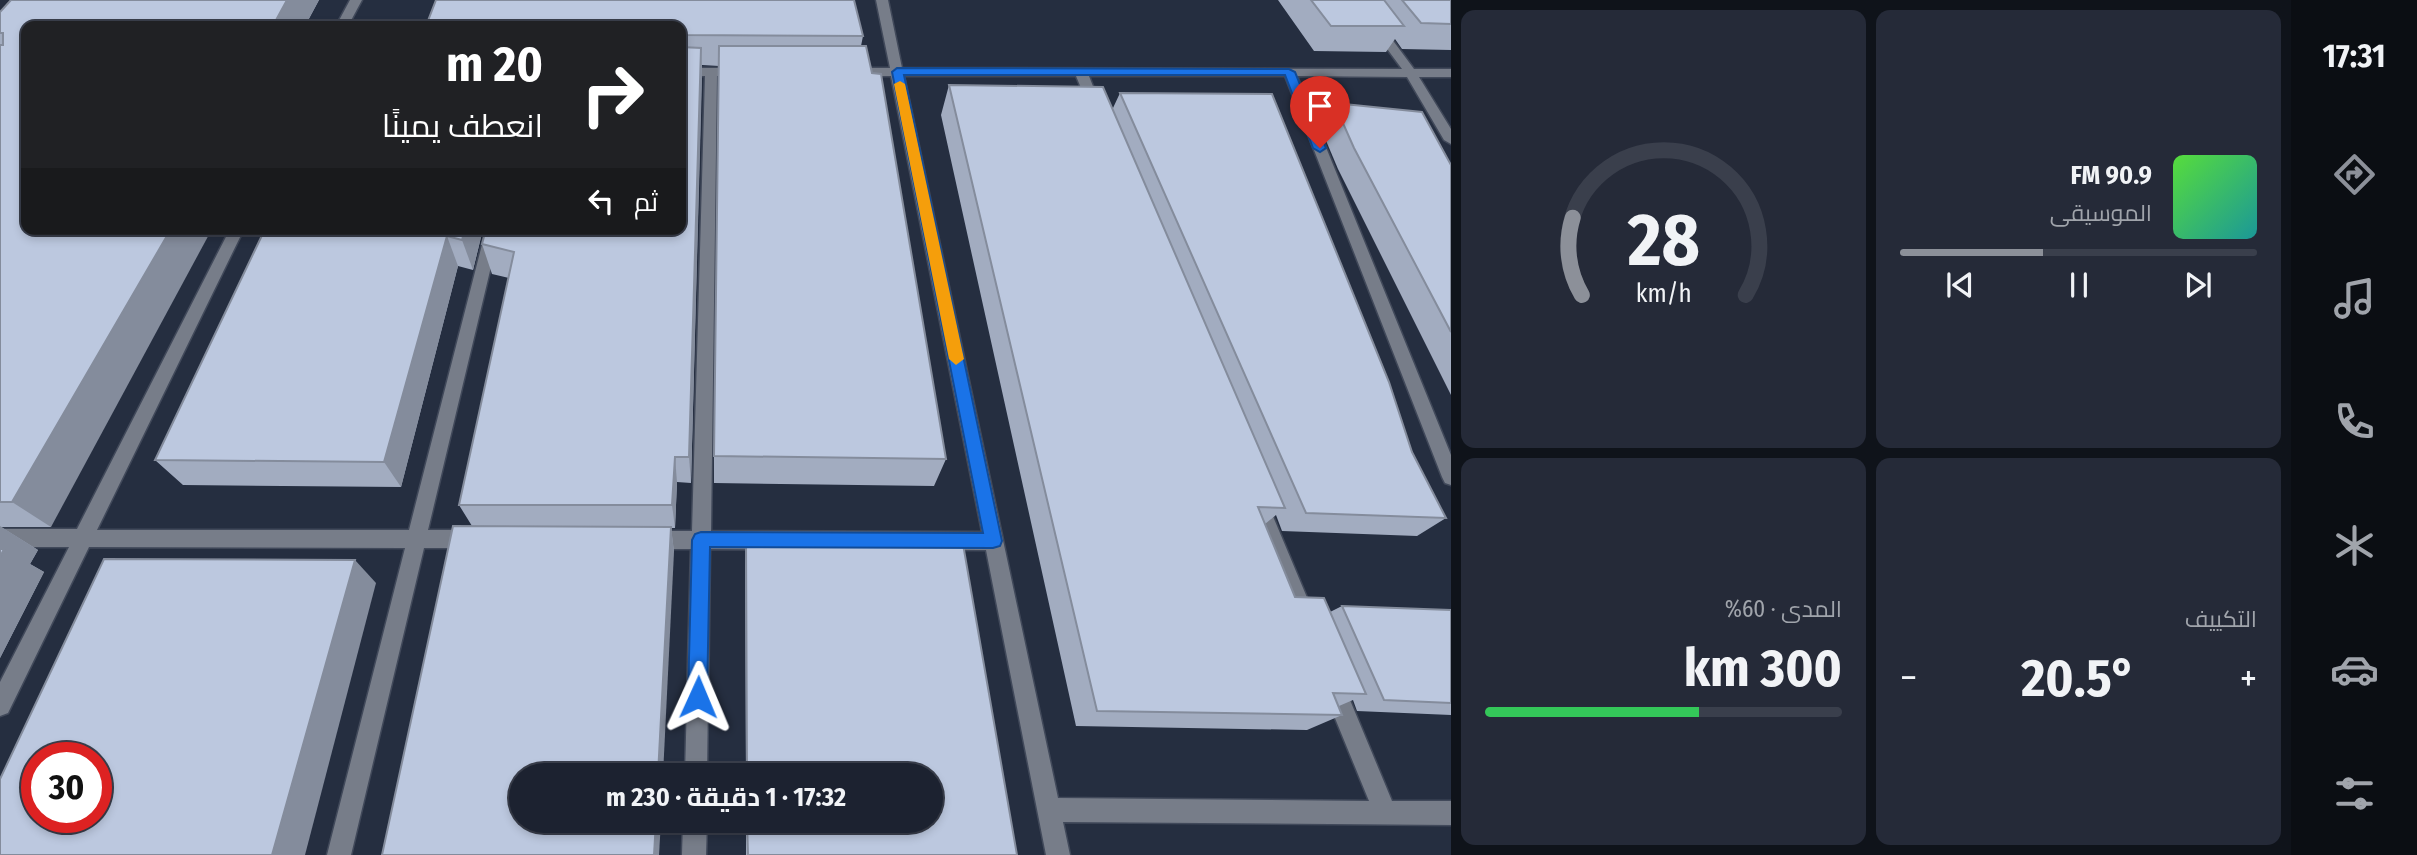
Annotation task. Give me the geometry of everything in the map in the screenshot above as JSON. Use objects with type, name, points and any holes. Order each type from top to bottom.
[{"type":"street","points":[[345,21],[356,0]]},
{"type":"street","points":[[883,0],[1058,855]]},
{"type":"street","points":[[1357,0],[1410,72],[1451,140]]},
{"type":"street","points":[[686,72],[751,72]]},
{"type":"street","points":[[696,763],[711,72]]},
{"type":"street","points":[[831,72],[1451,73]]},
{"type":"street","points":[[1081,72],[1102,123]]},
{"type":"street","points":[[1289,72],[1451,477]]},
{"type":"street","points":[[0,705],[234,235]]},
{"type":"street","points":[[339,855],[491,235]]},
{"type":"street","points":[[1249,480],[1311,634]]},
{"type":"street","points":[[0,538],[498,539]]},
{"type":"street","points":[[633,540],[993,541]]},
{"type":"street","points":[[1327,672],[1385,812]]},
{"type":"street","points":[[1049,810],[1451,813]]},
{"type":"street","points":[[694,855],[695,833]]},
{"type":"building","points":[[11,0],[287,0],[276,21],[21,21],[21,235],[168,235],[12,502],[0,502],[0,45],[3,45],[3,33],[0,33],[0,12]]},
{"type":"building","points":[[436,0],[854,0],[863,36],[686,35],[686,21],[428,21]]},
{"type":"building","points":[[1311,0],[1384,0],[1404,26],[1331,26]]},
{"type":"building","points":[[1402,0],[1451,0],[1451,24],[1421,23]]},
{"type":"building","points":[[719,46],[866,46],[872,73],[881,74],[946,459],[714,456]]},
{"type":"building","points":[[686,47],[701,48],[689,457],[675,457],[672,505],[459,505],[514,252],[482,244],[484,235],[686,235]]},
{"type":"building","points":[[949,85],[1103,87],[1285,508],[1258,507],[1295,597],[1324,598],[1366,694],[1333,693],[1342,715],[1097,711]]},
{"type":"building","points":[[1120,93],[1272,94],[1389,382],[1412,452],[1446,518],[1306,513]]},
{"type":"building","points":[[1334,103],[1422,112],[1451,165],[1451,332],[1354,148]]},
{"type":"building","points":[[262,235],[463,235],[462,240],[447,236],[384,462],[155,460]]},
{"type":"building","points":[[453,526],[671,527],[659,763],[509,763],[509,833],[655,833],[654,855],[382,855]]},
{"type":"building","points":[[746,541],[963,544],[1017,855],[748,855],[747,833],[943,833],[943,763],[747,763]]},
{"type":"building","points":[[104,559],[355,560],[272,855],[0,855],[0,779]]},
{"type":"building","points":[[1342,606],[1451,610],[1451,703],[1384,700]]},
{"type":"slow traffic","points":[[900,84],[956,359]]},
{"type":"route","points":[[698,697],[701,540],[993,541],[897,72],[1289,72],[1320,148]]}]
